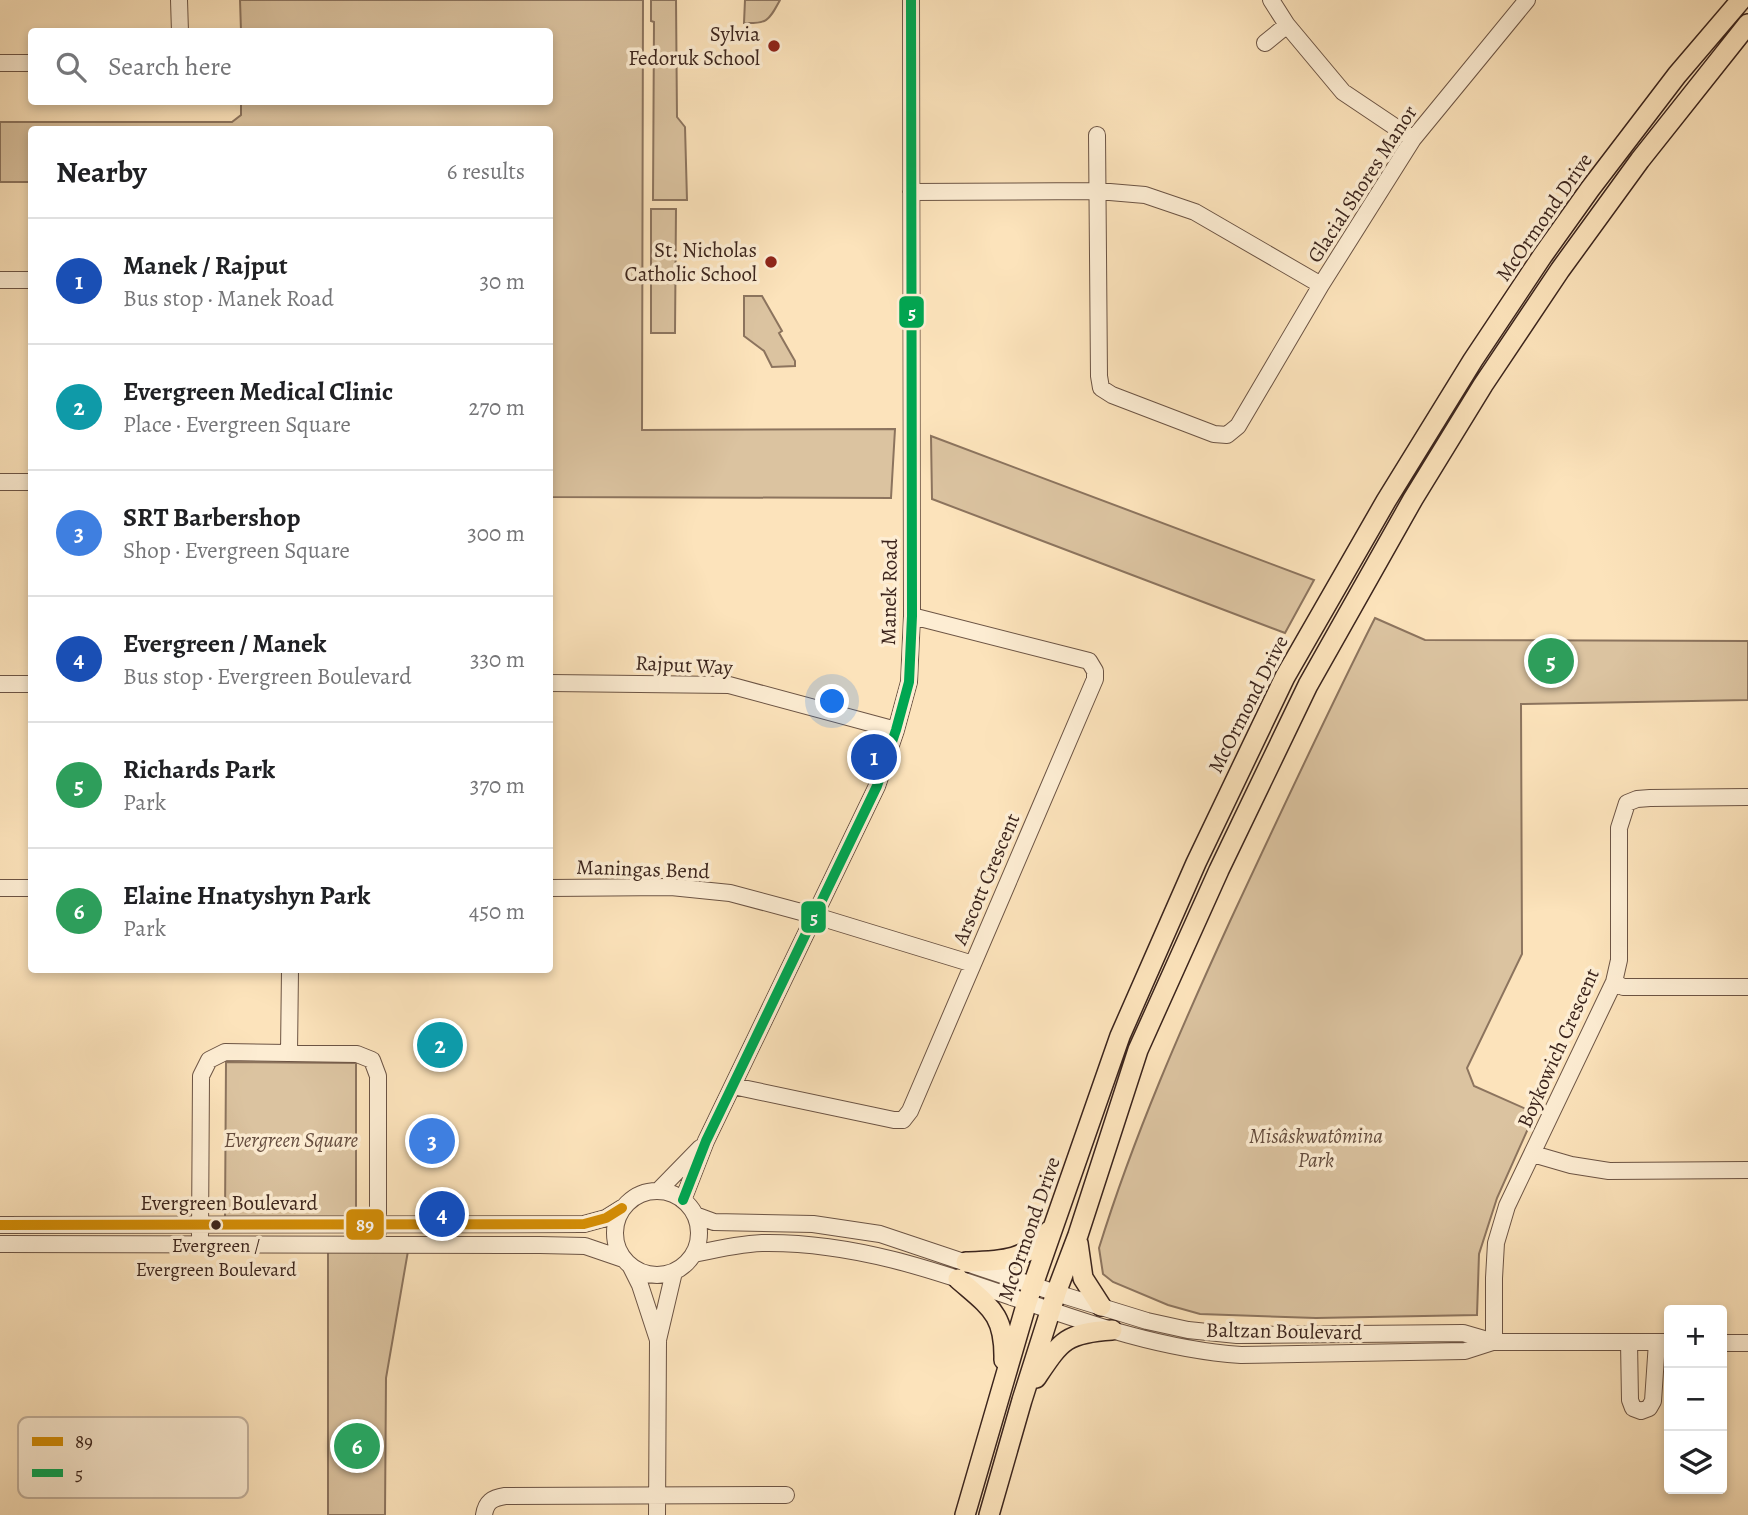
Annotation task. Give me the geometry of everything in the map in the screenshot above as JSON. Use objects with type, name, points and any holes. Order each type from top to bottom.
[{"type":"main road","name":"McOrmond Drive","points":[[965,1515],[1003,1378],[1030,1294],[1120,1036],[1196,863],[1284,677],[1473,360],[1543,255],[1677,75],[1741,0]]},
{"type":"main road","name":"McOrmond Drive","points":[[989,1515],[1053,1301],[1078,1235],[1138,1050],[1219,870],[1308,685],[1413,499],[1483,385],[1544,293],[1640,160],[1748,24]]},
{"type":"main road","points":[[1003,1378],[1004,1340],[998,1319],[962,1270],[1020,1257],[1042,1240],[1059,1215]]},
{"type":"main road","points":[[1078,1235],[1083,1278],[1101,1306]]},
{"type":"main road","points":[[1022,1400],[1058,1346],[1080,1333],[1112,1330]]},
{"type":"street","points":[[179,0],[180,28]]},
{"type":"street","name":"Manek Road","points":[[683,1200],[706,1141],[877,786],[909,682],[912,616],[911,0]]},
{"type":"street","points":[[1271,0],[1287,24],[1343,92],[1413,139]]},
{"type":"street","name":"Glacial Shores Manor","points":[[911,192],[1098,191],[1145,195],[1195,212],[1321,285],[1413,139],[1527,0]]},
{"type":"street","points":[[1265,43],[1287,24]]},
{"type":"street","points":[[0,63],[28,63]]},
{"type":"street","points":[[1097,135],[1101,388],[1112,395],[1214,434],[1227,435],[1238,426],[1321,285]]},
{"type":"street","points":[[0,280],[28,280]]},
{"type":"street","points":[[0,482],[28,482]]},
{"type":"street","name":"Arscott Crescent","points":[[733,1086],[903,1120],[910,1111],[1095,679],[1096,671],[1089,661],[912,616]]},
{"type":"street","name":"Rajput Way","points":[[553,683],[729,685],[896,730]]},
{"type":"street","points":[[0,684],[28,684]]},
{"type":"street","name":"Boykowich Crescent","points":[[1494,1342],[1496,1243],[1507,1206],[1614,982],[1619,960],[1619,828],[1627,803],[1650,798],[1748,797]]},
{"type":"street","points":[[0,888],[28,888]]},
{"type":"street","name":"Maningas Bend","points":[[553,888],[702,889],[730,893],[973,964]]},
{"type":"street","points":[[289,1053],[290,973]]},
{"type":"street","points":[[1614,982],[1623,987],[1748,987]]},
{"type":"street","points":[[200,1244],[201,1076],[203,1067],[209,1060],[225,1052],[357,1054],[372,1060],[378,1076],[378,1243]]},
{"type":"street","name":"Manek Road","points":[[657,1191],[706,1141]]},
{"type":"street","points":[[1533,1154],[1571,1165],[1609,1171],[1748,1170]]},
{"type":"street","points":[[626,1263],[652,1276],[682,1268],[694,1254],[699,1241],[695,1214],[683,1200],[671,1193],[644,1193],[622,1208],[616,1220],[616,1247],[626,1263],[640,1285],[658,1340]]},
{"type":"street","name":"Evergreen Boulevard","points":[[0,1225],[584,1223],[606,1218],[622,1208]]},
{"type":"street","points":[[695,1214],[714,1222],[813,1224],[889,1237],[962,1270],[1030,1294]]},
{"type":"street","name":"Evergreen Boulevard","points":[[0,1244],[378,1243],[585,1246],[626,1263]]},
{"type":"street","points":[[694,1254],[762,1243],[817,1246],[962,1270]]},
{"type":"street","points":[[657,1515],[658,1340],[674,1272]]},
{"type":"street","name":"Baltzan Boulevard","points":[[1030,1294],[1053,1301],[1112,1330],[1182,1348],[1241,1355],[1465,1351],[1494,1342]]},
{"type":"street","name":"Baltzan Boulevard","points":[[1053,1301],[1101,1306],[1166,1326],[1213,1333],[1463,1333],[1494,1342],[1663,1342]]},
{"type":"street","points":[[1629,1342],[1630,1400],[1633,1408],[1641,1411],[1649,1408],[1653,1401],[1663,1342]]},
{"type":"street","points":[[1727,1343],[1748,1343]]},
{"type":"street","points":[[484,1515],[491,1500],[505,1496],[786,1495]]},
{"type":"green space","points":[[240,0],[643,0],[642,430],[895,429],[891,498],[553,497],[553,126],[28,126],[28,182],[0,182],[0,122],[232,122],[241,115],[241,105],[553,105],[553,28],[241,28]]},
{"type":"green space","points":[[651,0],[676,0],[677,117],[685,127],[687,200],[653,200],[654,22],[651,21]]},
{"type":"green space","points":[[745,0],[780,0],[767,19],[744,23]]},
{"type":"green space","points":[[651,209],[676,209],[675,333],[651,333]]},
{"type":"green space","points":[[744,296],[762,296],[782,331],[779,333],[795,361],[795,366],[772,367],[764,351],[744,336]]},
{"type":"green space","points":[[931,436],[1314,580],[1285,633],[932,499]]},
{"type":"green space","name":"Misâskwatômina Park","points":[[1375,618],[1425,640],[1748,641],[1748,700],[1521,704],[1522,954],[1467,1068],[1474,1086],[1535,1113],[1497,1198],[1479,1254],[1477,1315],[1316,1318],[1200,1314],[1168,1305],[1113,1282],[1103,1274],[1099,1248],[1143,1122],[1195,1000],[1284,805]]},
{"type":"green space","name":"Evergreen Square","points":[[226,1062],[356,1063],[356,1218],[225,1218]]},
{"type":"green space","points":[[408,1251],[386,1378],[385,1515],[328,1515],[328,1252]]},
{"type":"transit line","name":"5","points":[[683,1200],[706,1141],[877,786],[909,682],[912,616],[911,0]]},
{"type":"transit line","name":"89","points":[[0,1225],[584,1224],[606,1218],[622,1208]]},
{"type":"place","name":"Sylvia Fedoruk School","points":[[774,46]]},
{"type":"place","name":"St. Nicholas Catholic School","points":[[771,262]]},
{"type":"place","name":"Richards Park","points":[[1551,661]]},
{"type":"place","name":"Manek / Rajput","points":[[874,757]]},
{"type":"place","name":"Evergreen Medical Clinic","points":[[440,1045]]},
{"type":"place","name":"SRT Barbershop","points":[[432,1141]]},
{"type":"place","name":"Evergreen / Manek","points":[[442,1214]]},
{"type":"place","name":"Evergreen / Evergreen Boulevard","points":[[216,1225]]},
{"type":"place","name":"Elaine Hnatyshyn Park","points":[[357,1446]]}]
